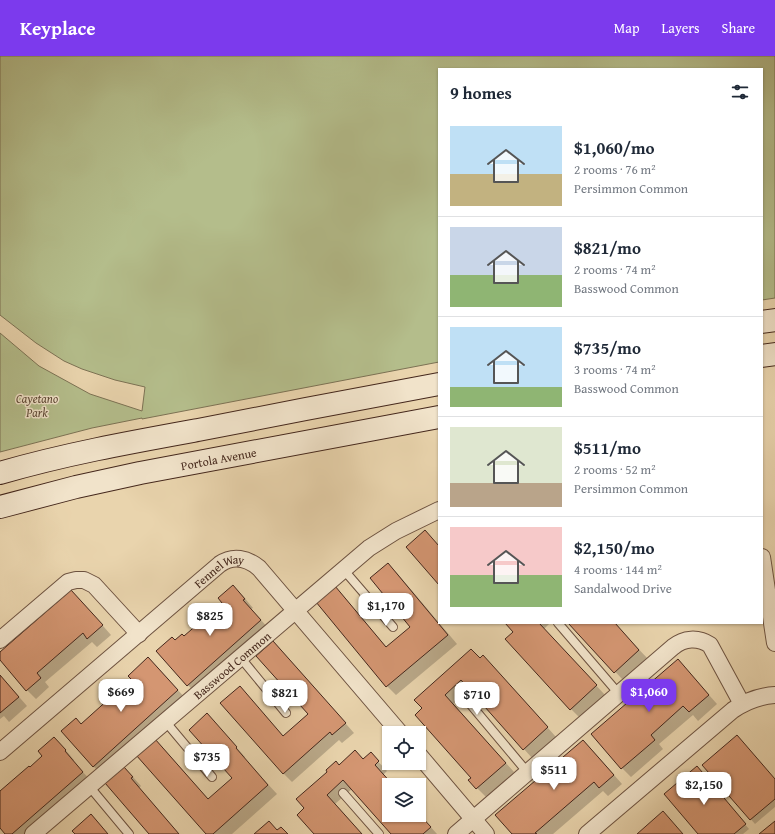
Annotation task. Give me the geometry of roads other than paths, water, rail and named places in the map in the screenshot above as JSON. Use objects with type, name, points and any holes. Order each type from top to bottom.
[{"type":"main road","points":[[763,322],[775,320]]},
{"type":"main road","points":[[763,356],[775,354]]},
{"type":"main road","points":[[0,473],[72,455],[126,444],[438,384]]},
{"type":"main road","name":"Portola Avenue","points":[[0,507],[76,487],[140,473],[438,417]]},
{"type":"street","name":"Basswood Common","points":[[33,834],[368,548],[396,531],[438,512]]},
{"type":"street","name":"Fennel Way","points":[[0,752],[220,564],[233,559],[247,560],[255,565],[394,726]]},
{"type":"street","points":[[763,563],[775,643]]},
{"type":"street","points":[[0,640],[68,582],[76,580],[88,581],[97,587],[139,634]]},
{"type":"street","points":[[456,834],[677,644],[693,639],[710,645],[742,704]]},
{"type":"street","points":[[587,834],[742,704],[752,699],[775,695]]},
{"type":"street","points":[[426,763],[486,834]]},
{"type":"lane","points":[[343,569],[393,627]]},
{"type":"lane","points":[[559,624],[619,694]]},
{"type":"lane","points":[[240,657],[286,713]]},
{"type":"lane","points":[[460,693],[528,773]]},
{"type":"lane","points":[[165,721],[212,777]]},
{"type":"lane","points":[[89,786],[129,834]]},
{"type":"lane","points":[[343,793],[379,834]]},
{"type":"park label","name":"Cayetano Park","points":[[37,405]]}]
